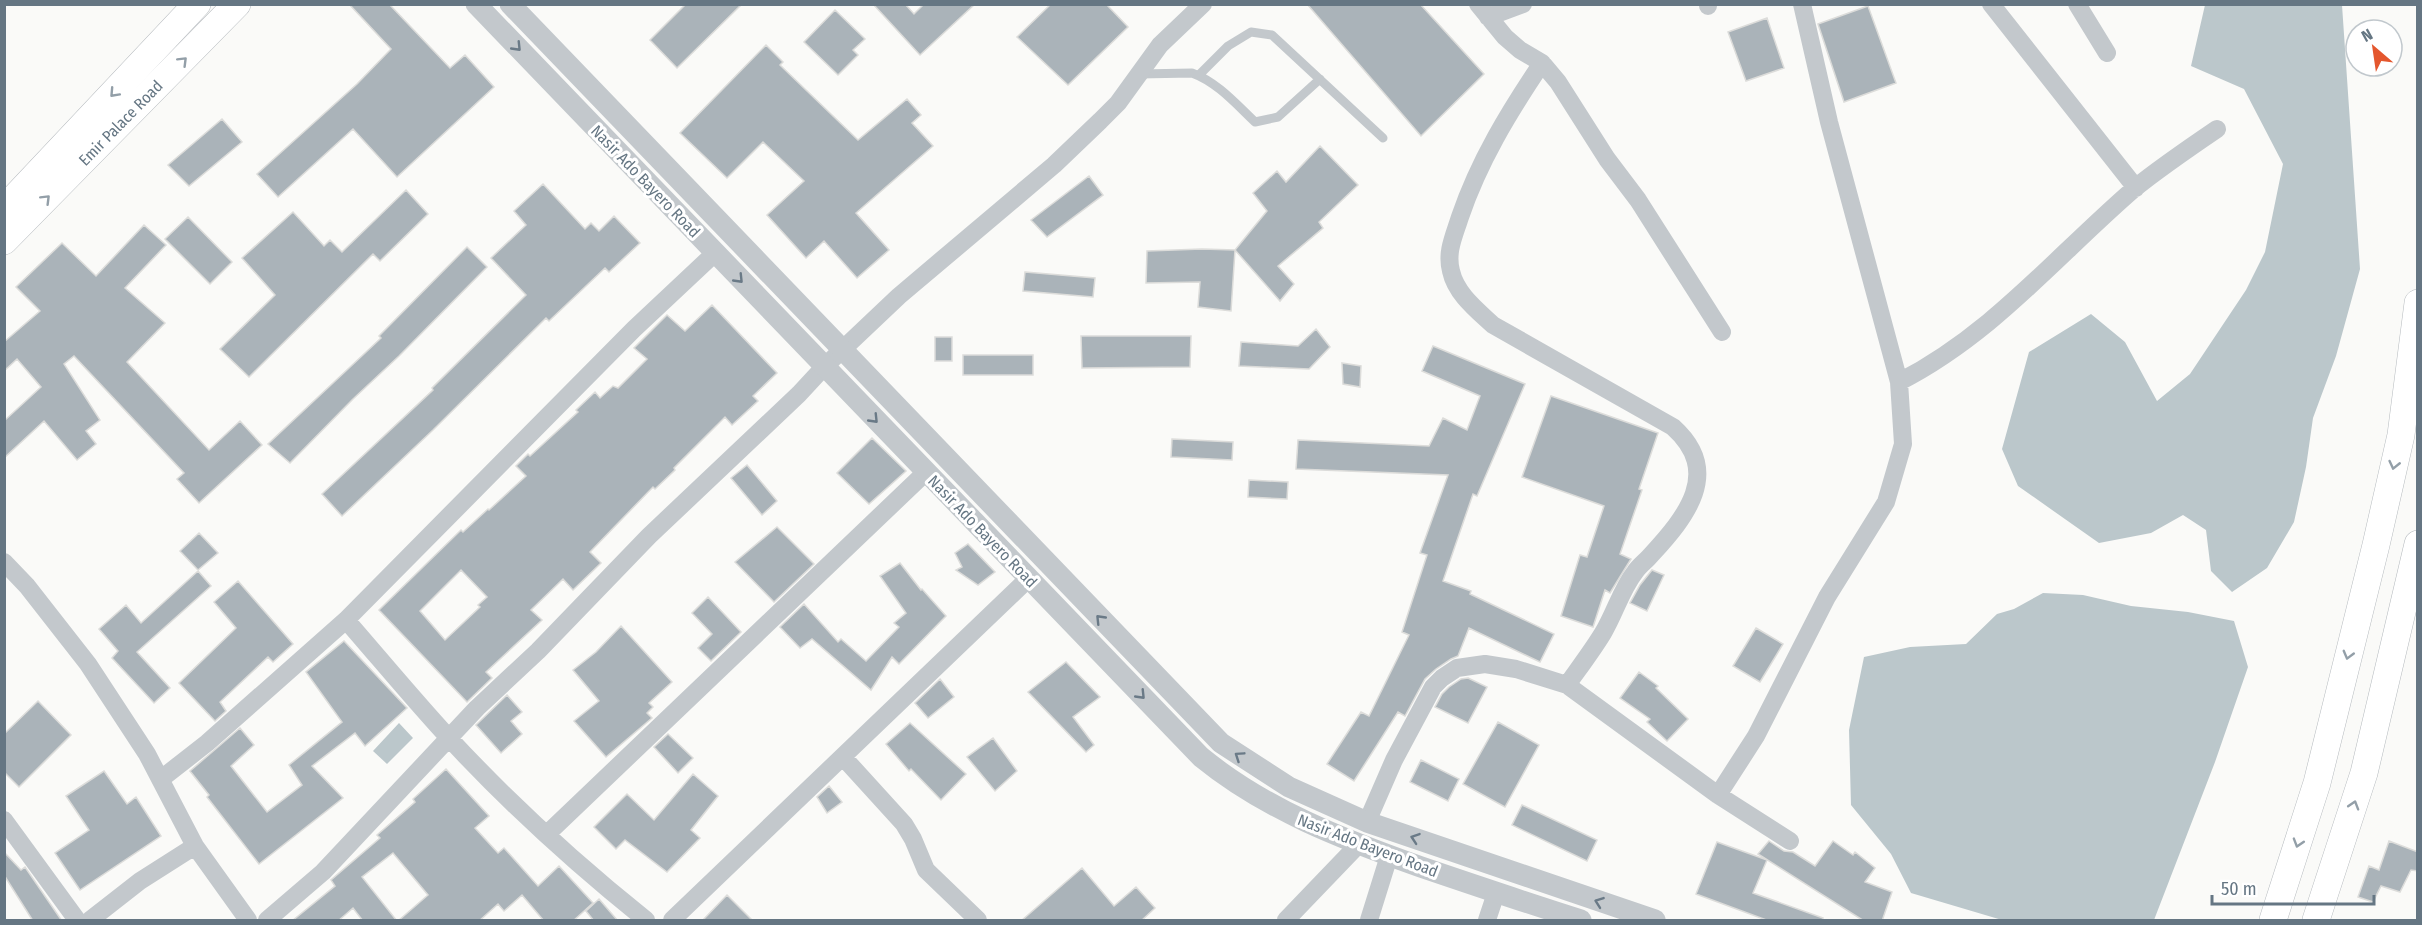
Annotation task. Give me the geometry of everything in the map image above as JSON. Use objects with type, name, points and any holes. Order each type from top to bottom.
[{"type":"main road","name":"Emir Palace Road","points":[[4,241],[237,4]]},
{"type":"main road","name":"Emir Palace Road","points":[[4,209],[194,6]]},
{"type":"main road","points":[[2275,920],[2317,783],[2401,435],[2410,420],[2418,303]]},
{"type":"main road","points":[[2316,921],[2364,773],[2418,544]]},
{"type":"street","name":"Nasir Ado Bayero Road","points":[[476,4],[1201,757],[1217,770],[1279,809],[1314,827],[1389,856],[1581,921]]},
{"type":"street","points":[[510,4],[1221,743],[1289,787],[1367,822],[1655,921]]},
{"type":"street","points":[[267,921],[323,872],[477,708],[538,651],[649,536],[799,394],[824,367],[947,254],[1054,165],[1118,103],[1160,45],[1203,4]]},
{"type":"street","points":[[1483,10],[1523,4]]},
{"type":"street","points":[[1718,795],[1756,736],[1827,597],[1886,502],[1903,444],[1899,382],[1829,122],[1802,4]]},
{"type":"street","points":[[1991,4],[2136,188]]},
{"type":"street","points":[[2077,4],[2107,53]]},
{"type":"street","points":[[194,6],[214,28]]},
{"type":"street","points":[[1483,10],[1520,50],[1542,63],[1558,82],[1607,159],[1638,200],[1722,332]]},
{"type":"street","points":[[1542,63],[1505,119],[1471,183],[1449,249],[1451,272],[1457,286],[1469,303],[1493,325],[1673,427],[1686,439],[1694,456],[1697,474],[1697,488],[1692,501],[1652,555],[1635,571],[1605,631],[1567,685]]},
{"type":"street","points":[[1899,382],[1950,354],[1982,329],[2136,188],[2217,129]]},
{"type":"street","points":[[161,779],[207,743],[346,620],[634,330],[715,253]]},
{"type":"street","points":[[547,834],[926,472]]},
{"type":"street","points":[[4,562],[27,586],[88,664],[161,779],[195,846],[248,921]]},
{"type":"street","points":[[672,921],[1029,578]]},
{"type":"street","points":[[346,620],[449,738],[592,876],[646,921]]},
{"type":"street","points":[[1367,822],[1394,760],[1433,687],[1450,671],[1471,664],[1485,664],[1516,669],[1567,685],[1718,795],[1790,841]]},
{"type":"street","points":[[843,757],[904,824],[914,839],[926,870],[978,921]]},
{"type":"street","points":[[4,820],[77,921]]},
{"type":"street","points":[[1286,921],[1358,845]]},
{"type":"street","points":[[90,921],[140,881],[195,846]]},
{"type":"street","points":[[1369,921],[1389,856]]},
{"type":"street","points":[[1487,921],[1496,893]]},
{"type":"lane","points":[[1199,75],[1228,46],[1251,32],[1272,35],[1383,138]]},
{"type":"lane","points":[[1140,74],[1192,72],[1214,84],[1255,122],[1278,117],[1320,79]]},
{"type":"shaded area","points":[[2205,5],[2342,5],[2344,78],[2347,78],[2360,269],[2336,356],[2313,418],[2306,467],[2294,522],[2267,568],[2232,592],[2211,571],[2206,530],[2183,515],[2151,533],[2099,543],[2018,486],[2002,449],[2029,352],[2091,314],[2125,342],[2157,401],[2190,374],[2246,290],[2265,252],[2283,164],[2244,89],[2191,66]]},
{"type":"shaded area","points":[[2043,593],[2083,595],[2131,606],[2188,612],[2234,621],[2248,667],[2215,762],[2154,920],[2002,920],[1911,893],[1891,854],[1851,805],[1849,730],[1864,657],[1910,647],[1966,644],[1997,614],[2014,609]]},
{"type":"shaded area","points":[[399,723],[413,738],[387,764],[373,751]]},
{"type":"building","points":[[349,4],[389,4],[450,68],[465,55],[494,87],[397,177],[353,129],[278,197],[257,174],[357,84],[391,49]]},
{"type":"building","points":[[686,4],[742,4],[677,68],[650,40]]},
{"type":"building","points":[[873,4],[905,4],[914,14],[924,4],[975,4],[920,55]]},
{"type":"building","points":[[1051,4],[1106,4],[1128,27],[1068,85],[1017,37]]},
{"type":"building","points":[[1307,4],[1420,4],[1484,74],[1421,136]]},
{"type":"building","points":[[1868,6],[1896,83],[1844,102],[1818,24]]},
{"type":"building","points":[[835,10],[865,39],[853,50],[858,55],[838,75],[804,42]]},
{"type":"building","points":[[1767,18],[1784,68],[1746,81],[1728,32]]},
{"type":"building","points":[[766,45],[783,62],[780,65],[858,140],[907,99],[921,115],[912,123],[933,146],[856,213],[889,250],[857,278],[824,241],[806,258],[767,215],[804,181],[763,142],[727,178],[680,133]]},
{"type":"building","points":[[222,119],[242,142],[189,186],[168,165]]},
{"type":"building","points":[[1320,146],[1358,185],[1319,222],[1323,228],[1278,266],[1294,284],[1280,301],[1235,250],[1267,211],[1253,193],[1277,171],[1286,182]]},
{"type":"building","points":[[1089,176],[1103,195],[1047,237],[1031,220]]},
{"type":"building","points":[[543,184],[585,229],[591,223],[599,231],[614,216],[640,243],[609,272],[605,268],[549,321],[546,318],[342,516],[322,494],[433,390],[432,388],[526,295],[491,258],[526,225],[514,211]]},
{"type":"building","points":[[406,190],[428,214],[380,261],[373,254],[249,377],[220,349],[275,295],[242,258],[293,212],[324,246],[330,240],[342,252]]},
{"type":"building","points":[[188,217],[232,262],[210,284],[165,239]]},
{"type":"building","points":[[144,225],[166,245],[125,288],[165,323],[127,362],[209,450],[240,421],[262,445],[199,503],[177,479],[184,473],[74,356],[64,364],[100,420],[86,431],[96,444],[77,460],[44,421],[4,458],[4,421],[41,387],[17,359],[4,371],[4,342],[40,311],[16,287],[62,243],[96,276]]},
{"type":"building","points":[[467,247],[487,267],[399,356],[290,463],[268,444],[381,338],[379,336]]},
{"type":"building","points":[[1235,250],[1231,311],[1198,307],[1200,282],[1146,283],[1147,251]]},
{"type":"building","points":[[1025,272],[1095,278],[1093,297],[1023,291]]},
{"type":"building","points":[[712,305],[777,373],[753,396],[758,401],[732,425],[725,417],[674,468],[675,470],[655,489],[653,487],[590,552],[601,563],[573,590],[563,579],[531,610],[542,620],[486,672],[492,678],[467,702],[379,610],[461,530],[463,532],[526,476],[516,466],[528,454],[530,456],[578,412],[576,410],[595,392],[600,398],[613,386],[618,388],[647,359],[634,348],[667,315],[685,331]],"holes":[[[461,570],[487,597],[478,605],[480,607],[445,640],[420,611]]]},
{"type":"building","points":[[1316,329],[1330,347],[1309,369],[1239,366],[1241,342],[1298,346]]},
{"type":"building","points":[[1081,336],[1191,336],[1190,367],[1082,368]]},
{"type":"building","points":[[935,337],[952,337],[952,361],[935,361]]},
{"type":"building","points":[[1433,346],[1525,384],[1477,496],[1473,494],[1443,581],[1471,591],[1470,594],[1554,634],[1540,662],[1469,628],[1458,656],[1436,669],[1425,679],[1405,716],[1398,712],[1354,781],[1327,764],[1361,712],[1369,716],[1409,635],[1402,632],[1427,555],[1420,553],[1448,475],[1296,469],[1298,440],[1429,446],[1443,418],[1467,430],[1480,396],[1422,371]]},
{"type":"building","points":[[963,355],[1033,355],[1033,375],[963,375]]},
{"type":"building","points":[[1342,363],[1361,366],[1360,387],[1343,384]]},
{"type":"building","points":[[1551,396],[1658,433],[1639,489],[1642,490],[1620,554],[1631,559],[1610,593],[1605,590],[1593,627],[1561,616],[1580,555],[1587,557],[1604,506],[1522,477]]},
{"type":"building","points":[[872,438],[906,471],[869,504],[837,473]]},
{"type":"building","points":[[1172,439],[1233,442],[1232,460],[1171,457]]},
{"type":"building","points":[[747,465],[777,501],[762,515],[731,478]]},
{"type":"building","points":[[1249,480],[1288,482],[1287,499],[1248,497]]},
{"type":"building","points":[[777,527],[814,564],[774,602],[735,562]]},
{"type":"building","points":[[199,533],[218,553],[198,570],[180,551]]},
{"type":"building","points":[[968,544],[995,572],[978,585],[956,570],[962,567],[955,553]]},
{"type":"building","points":[[900,563],[921,590],[946,616],[899,664],[892,657],[871,690],[812,639],[800,648],[780,627],[804,604],[838,642],[841,639],[866,661],[899,627],[894,623],[906,613],[880,576]]},
{"type":"building","points":[[1652,570],[1664,575],[1647,611],[1630,603]]},
{"type":"building","points":[[198,571],[211,586],[137,652],[170,688],[154,703],[112,658],[118,651],[99,629],[126,605],[141,623]]},
{"type":"building","points":[[238,581],[293,644],[273,662],[268,657],[220,702],[226,711],[215,721],[179,683],[236,628],[214,602]]},
{"type":"building","points":[[708,597],[741,632],[711,661],[698,648],[712,634],[692,613]]},
{"type":"building","points":[[621,626],[672,682],[649,703],[653,707],[647,713],[652,718],[606,757],[574,721],[599,701],[573,670],[596,652]]},
{"type":"building","points":[[1756,628],[1783,644],[1760,682],[1733,666]]},
{"type":"building","points":[[344,641],[407,708],[365,746],[355,733],[312,766],[343,798],[259,864],[207,797],[209,795],[190,771],[240,728],[254,745],[231,766],[267,812],[302,785],[289,765],[342,722],[306,672]]},
{"type":"building","points":[[1066,662],[1100,697],[1073,717],[1094,745],[1086,752],[1028,692]]},
{"type":"building","points":[[1639,672],[1658,686],[1656,688],[1688,719],[1667,741],[1647,722],[1650,719],[1620,698]]},
{"type":"building","points":[[1468,678],[1487,687],[1468,723],[1435,707],[1449,687],[1461,679]]},
{"type":"building","points":[[940,679],[954,697],[928,718],[915,703]]},
{"type":"building","points":[[507,695],[522,712],[511,721],[522,734],[501,753],[476,725]]},
{"type":"building","points":[[38,701],[71,735],[19,787],[4,772],[4,734]]},
{"type":"building","points":[[1498,722],[1539,745],[1505,807],[1463,784]]},
{"type":"building","points":[[910,723],[966,774],[941,800],[911,769],[909,771],[886,744]]},
{"type":"building","points":[[668,734],[693,758],[678,773],[654,747]]},
{"type":"building","points":[[993,738],[1017,771],[995,791],[967,757]]},
{"type":"building","points":[[1421,760],[1459,779],[1448,801],[1410,782]]},
{"type":"building","points":[[446,769],[489,816],[475,828],[498,853],[504,848],[538,886],[559,866],[593,903],[573,921],[544,921],[522,895],[504,911],[498,904],[479,921],[398,921],[428,895],[393,853],[362,877],[397,921],[363,921],[353,908],[338,921],[292,921],[335,886],[331,880],[380,838],[377,835],[415,802],[413,799]]},
{"type":"building","points":[[104,771],[127,804],[136,797],[161,836],[80,890],[55,853],[89,830],[66,796]]},
{"type":"building","points":[[693,774],[718,796],[691,830],[700,838],[667,872],[625,840],[616,849],[594,827],[627,794],[654,820]]},
{"type":"building","points":[[829,786],[842,802],[827,813],[817,797]]},
{"type":"building","points":[[1522,805],[1597,840],[1587,861],[1512,825]]},
{"type":"building","points":[[1769,841],[1815,866],[1833,841],[1853,855],[1855,852],[1875,868],[1865,882],[1892,892],[1882,921],[1864,921],[1758,854]]},
{"type":"building","points":[[2389,841],[2418,852],[2418,871],[2411,870],[2400,892],[2381,886],[2373,902],[2358,897],[2369,866],[2379,870]]},
{"type":"building","points":[[1717,842],[1767,860],[1753,893],[1823,918],[1822,921],[1769,921],[1696,894]]},
{"type":"building","points":[[4,852],[21,870],[25,867],[62,921],[33,921],[4,875]]},
{"type":"building","points":[[1082,868],[1114,906],[1136,887],[1155,908],[1141,921],[1021,921]]},
{"type":"building","points":[[727,895],[753,921],[702,921]]},
{"type":"building","points":[[599,899],[618,921],[594,921],[586,911]]}]
